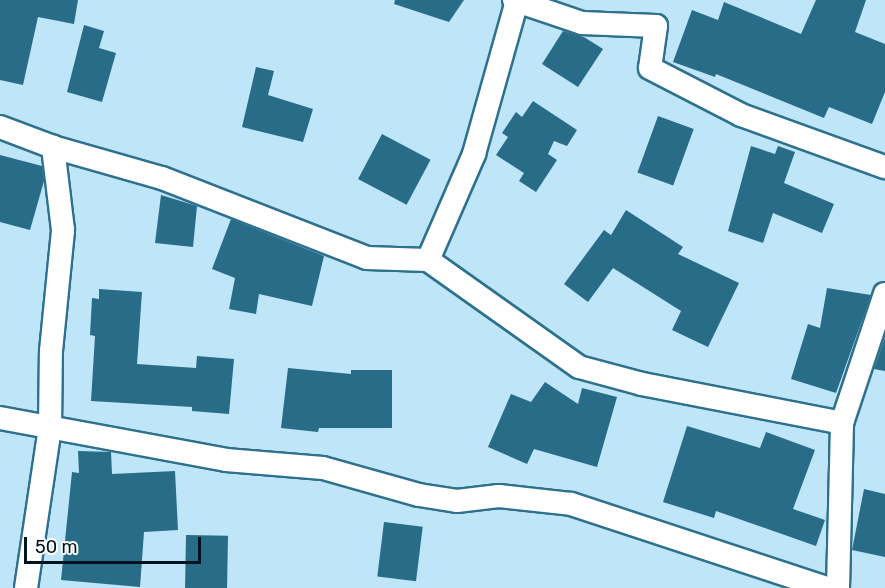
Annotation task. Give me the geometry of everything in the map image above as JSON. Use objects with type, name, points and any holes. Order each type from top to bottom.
[{"type":"street","points":[[428,260],[474,154],[515,1],[582,23],[656,26],[650,68],[741,116],[885,167]]},
{"type":"street","points":[[0,127],[53,147],[162,177],[367,258],[428,260],[579,367],[712,399],[842,423]]},
{"type":"street","points":[[26,588],[50,428],[51,351],[63,230],[53,147]]},
{"type":"street","points":[[837,588],[842,423],[885,294]]},
{"type":"street","points":[[0,418],[226,460],[323,468],[419,495],[457,501],[498,496],[571,504],[827,588]]},
{"type":"building","points":[[0,0],[78,0],[74,24],[38,17],[23,85],[0,80]]},
{"type":"building","points":[[395,0],[464,0],[449,22],[394,4]]},
{"type":"building","points":[[816,0],[866,0],[855,32],[885,44],[885,92],[872,124],[829,107],[824,118],[716,74],[715,77],[673,62],[692,10],[718,20],[724,2],[801,34]]},
{"type":"building","points":[[84,25],[104,31],[99,48],[116,53],[102,102],[67,92]]},
{"type":"building","points":[[563,31],[584,37],[603,49],[578,87],[542,64]]},
{"type":"building","points":[[256,67],[274,71],[268,95],[313,109],[303,142],[242,127]]},
{"type":"building","points":[[533,101],[577,130],[567,146],[554,141],[548,154],[557,160],[536,192],[519,181],[524,173],[496,155],[508,137],[502,133],[516,112],[522,117]]},
{"type":"building","points":[[658,116],[694,129],[673,185],[637,172]]},
{"type":"building","points":[[382,134],[431,160],[407,205],[358,179]]},
{"type":"building","points":[[751,146],[775,154],[778,146],[795,152],[784,183],[834,204],[822,233],[773,213],[763,243],[728,231]]},
{"type":"building","points":[[0,155],[42,166],[44,181],[30,230],[0,222]]},
{"type":"building","points":[[161,195],[197,206],[193,247],[155,243]]},
{"type":"building","points":[[626,210],[683,247],[678,254],[739,283],[708,347],[672,330],[681,311],[613,268],[588,302],[564,284],[604,230],[611,235]]},
{"type":"building","points":[[231,219],[324,256],[312,306],[259,294],[256,314],[229,309],[235,278],[212,269]]},
{"type":"building","points":[[827,288],[871,295],[836,393],[791,379],[808,324],[820,328]]},
{"type":"building","points":[[99,289],[142,292],[137,364],[196,368],[197,356],[234,359],[229,414],[192,411],[192,407],[91,401],[95,336],[90,335],[92,298],[99,299]]},
{"type":"building","points":[[885,337],[885,371],[874,369]]},
{"type":"building","points":[[288,368],[351,374],[351,370],[392,370],[392,428],[319,428],[318,432],[281,428]]},
{"type":"building","points":[[545,382],[578,404],[582,388],[617,397],[597,467],[534,449],[527,464],[488,447],[511,394],[531,402]]},
{"type":"building","points":[[687,426],[760,448],[766,432],[815,450],[793,509],[825,520],[816,546],[716,511],[714,518],[663,502]]},
{"type":"building","points":[[78,451],[111,452],[112,474],[175,471],[178,530],[144,532],[140,587],[61,580],[72,472],[79,473]]},
{"type":"building","points":[[864,489],[885,494],[885,557],[852,550]]},
{"type":"building","points":[[384,522],[423,527],[416,581],[377,577]]},
{"type":"building","points":[[186,535],[228,536],[227,588],[185,588]]}]
